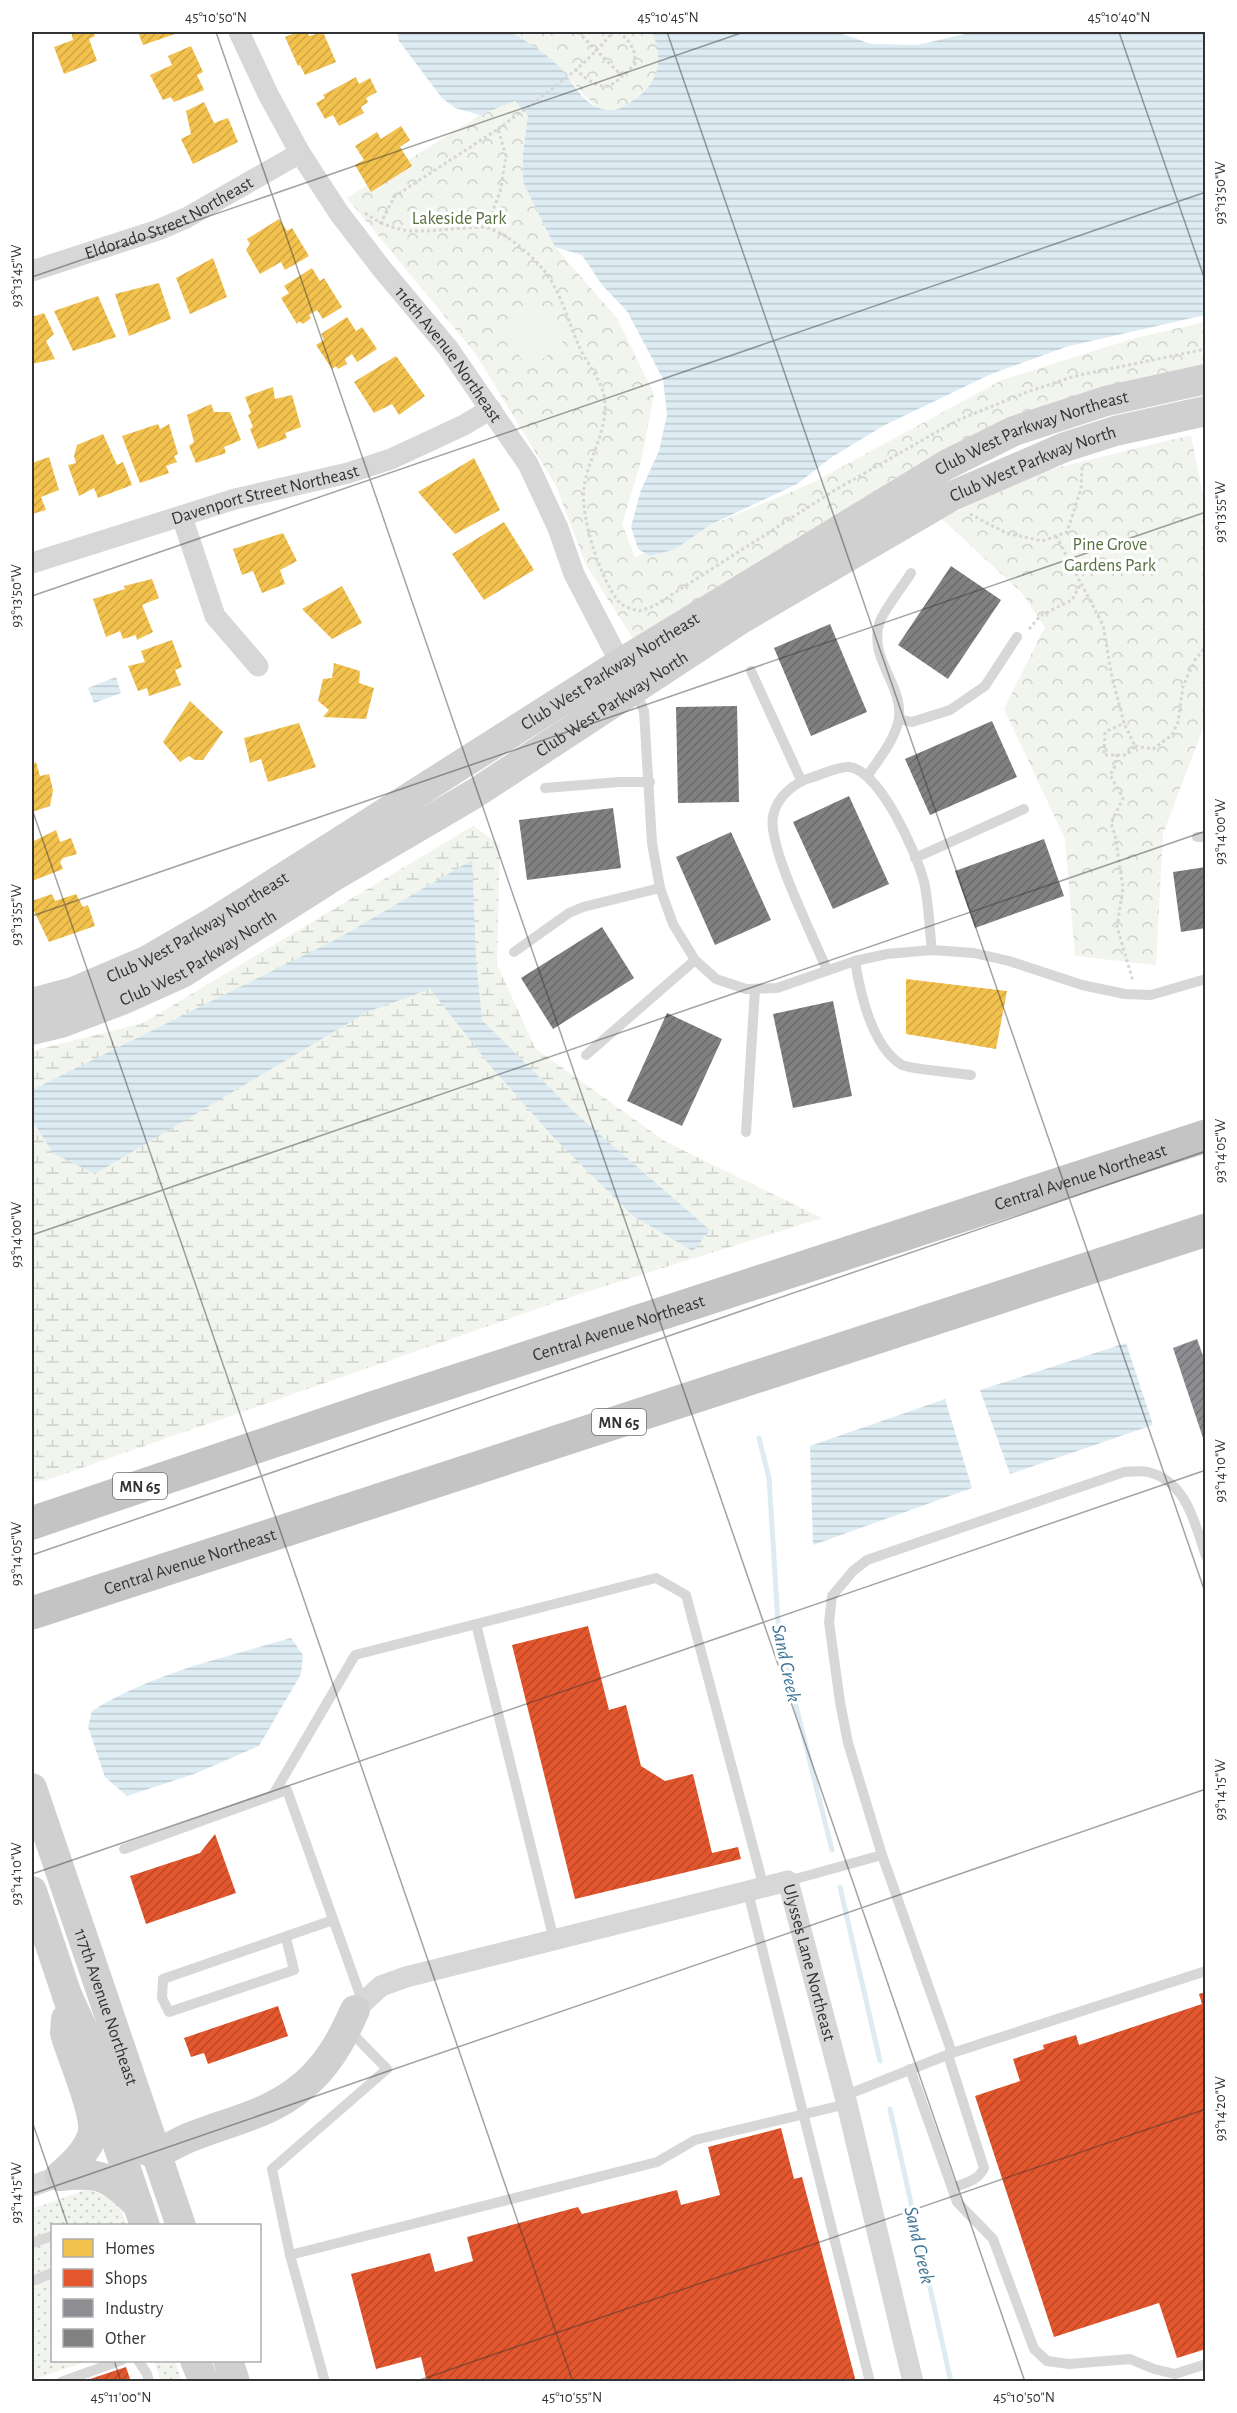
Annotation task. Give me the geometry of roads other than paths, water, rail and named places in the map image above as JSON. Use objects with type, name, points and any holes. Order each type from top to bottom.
[{"type":"highway","name":"Central Avenue Northeast","points":[[32,1523],[372,1408],[1206,1136]]},
{"type":"highway","name":"Central Avenue Northeast","points":[[32,1613],[1206,1230]]},
{"type":"street","name":"116th Avenue Northeast","points":[[239,32],[268,94],[300,153],[339,213],[448,348],[528,464],[558,528],[574,574],[635,690]]},
{"type":"street","name":"Eldorado Street Northeast","points":[[32,271],[158,230],[186,218],[300,153]]},
{"type":"street","name":"Club West Parkway Northeast","points":[[32,1004],[73,992],[147,960],[215,921],[621,663],[936,470],[1014,431],[1106,401],[1206,379]]},
{"type":"street","name":"Davenport Street Northeast","points":[[32,563],[235,499],[348,473],[391,459],[464,425],[491,409]]},
{"type":"street","name":"Club West Parkway North","points":[[32,1030],[61,1023],[122,1000],[182,973],[334,876],[474,794],[741,619],[952,496],[1065,447],[1115,431],[1206,411]]},
{"type":"street","points":[[182,517],[215,616],[258,666]]},
{"type":"street","name":"117th Avenue Northeast","points":[[32,1788],[180,2224]]},
{"type":"street","name":"Ulysses Lane Northeast","points":[[355,2014],[381,1986],[406,1977],[756,1891],[788,1881],[845,2100],[913,2382]]},
{"type":"street","name":"117th Avenue Northeast","points":[[32,1891],[142,2215]]},
{"type":"street","points":[[67,1995],[132,2138],[144,2151],[156,2153],[188,2138],[262,2112],[289,2097],[313,2077],[336,2050],[355,2014]]},
{"type":"street","points":[[60,2176],[77,2159],[93,2134],[93,2116],[65,2033],[67,1995]]},
{"type":"street","points":[[135,2091],[152,2111],[167,2119],[184,2123],[216,2115],[255,2100],[279,2085],[300,2066],[319,2040],[355,2014]]},
{"type":"street","points":[[32,2186],[60,2176],[80,2174],[105,2178],[120,2186],[142,2215]]},
{"type":"street","points":[[195,2362],[204,2382]]},
{"type":"street","points":[[228,2362],[235,2382]]},
{"type":"lane","points":[[868,775],[888,745],[899,720],[898,701],[882,665],[877,644],[879,623],[911,573]]},
{"type":"lane","points":[[899,720],[912,722],[950,710],[985,687],[1017,638]]},
{"type":"lane","points":[[751,671],[801,780]]},
{"type":"lane","points":[[635,690],[644,711],[652,843],[660,888],[673,924],[695,960],[716,979],[746,989],[777,988],[855,961],[887,954],[932,950],[974,953],[1009,961],[1082,985],[1135,994],[1151,995],[1206,979]]},
{"type":"lane","points":[[827,970],[775,845],[773,816],[786,792],[801,780],[848,767],[868,775],[884,793],[915,858],[924,882],[932,950]]},
{"type":"lane","points":[[545,788],[650,782]]},
{"type":"lane","points":[[915,858],[1024,808]]},
{"type":"lane","points":[[514,952],[569,913],[583,907],[660,888]]},
{"type":"lane","points":[[586,1055],[695,960]]},
{"type":"lane","points":[[855,961],[860,989],[881,1045],[902,1065],[971,1075]]},
{"type":"lane","points":[[746,1132],[755,989]]},
{"type":"lane","points":[[952,2188],[972,2181],[980,2175],[984,2168],[950,2054],[882,1855],[848,1743],[829,1622],[832,1596],[853,1570],[867,1560],[1124,1472],[1148,1472],[1165,1480],[1180,1492],[1189,1508],[1206,1556]]},
{"type":"lane","points":[[273,1795],[355,1655],[656,1578],[686,1595],[756,1891],[803,2112],[870,2382]]},
{"type":"lane","points":[[476,1624],[554,1940]]},
{"type":"lane","points":[[124,1849],[287,1791],[333,1920],[355,2014],[387,2069],[272,2169],[290,2254],[325,2382]]},
{"type":"lane","points":[[788,1881],[882,1855]]},
{"type":"lane","points":[[286,1938],[294,1971],[169,2012],[162,1998],[163,1979],[333,1920]]},
{"type":"lane","points":[[290,2254],[657,2162],[695,2140],[845,2100],[950,2054],[1206,1971]]},
{"type":"lane","points":[[910,2070],[957,2202],[993,2239],[1034,2349],[1047,2361],[1069,2364],[1130,2359],[1154,2369],[1175,2374],[1206,2364]]},
{"type":"lane","points":[[32,2243],[51,2236]]},
{"type":"lane","points":[[32,2281],[51,2273]]},
{"type":"lane","points":[[61,2382],[119,2362]]},
{"type":"lane","points":[[139,2362],[147,2374],[149,2382]]},
{"type":"waterway","name":"Sand Creek","points":[[759,1438],[769,1478],[779,1638],[832,1850]]},
{"type":"waterway","name":"Sand Creek","points":[[840,1887],[880,2061]]},
{"type":"waterway","name":"Sand Creek","points":[[890,2109],[951,2382]]},
{"type":"park label","name":"Lakeside Park","points":[[459,218]]},
{"type":"park label","name":"Pine Grove Gardens Park","points":[[1110,554]]}]
